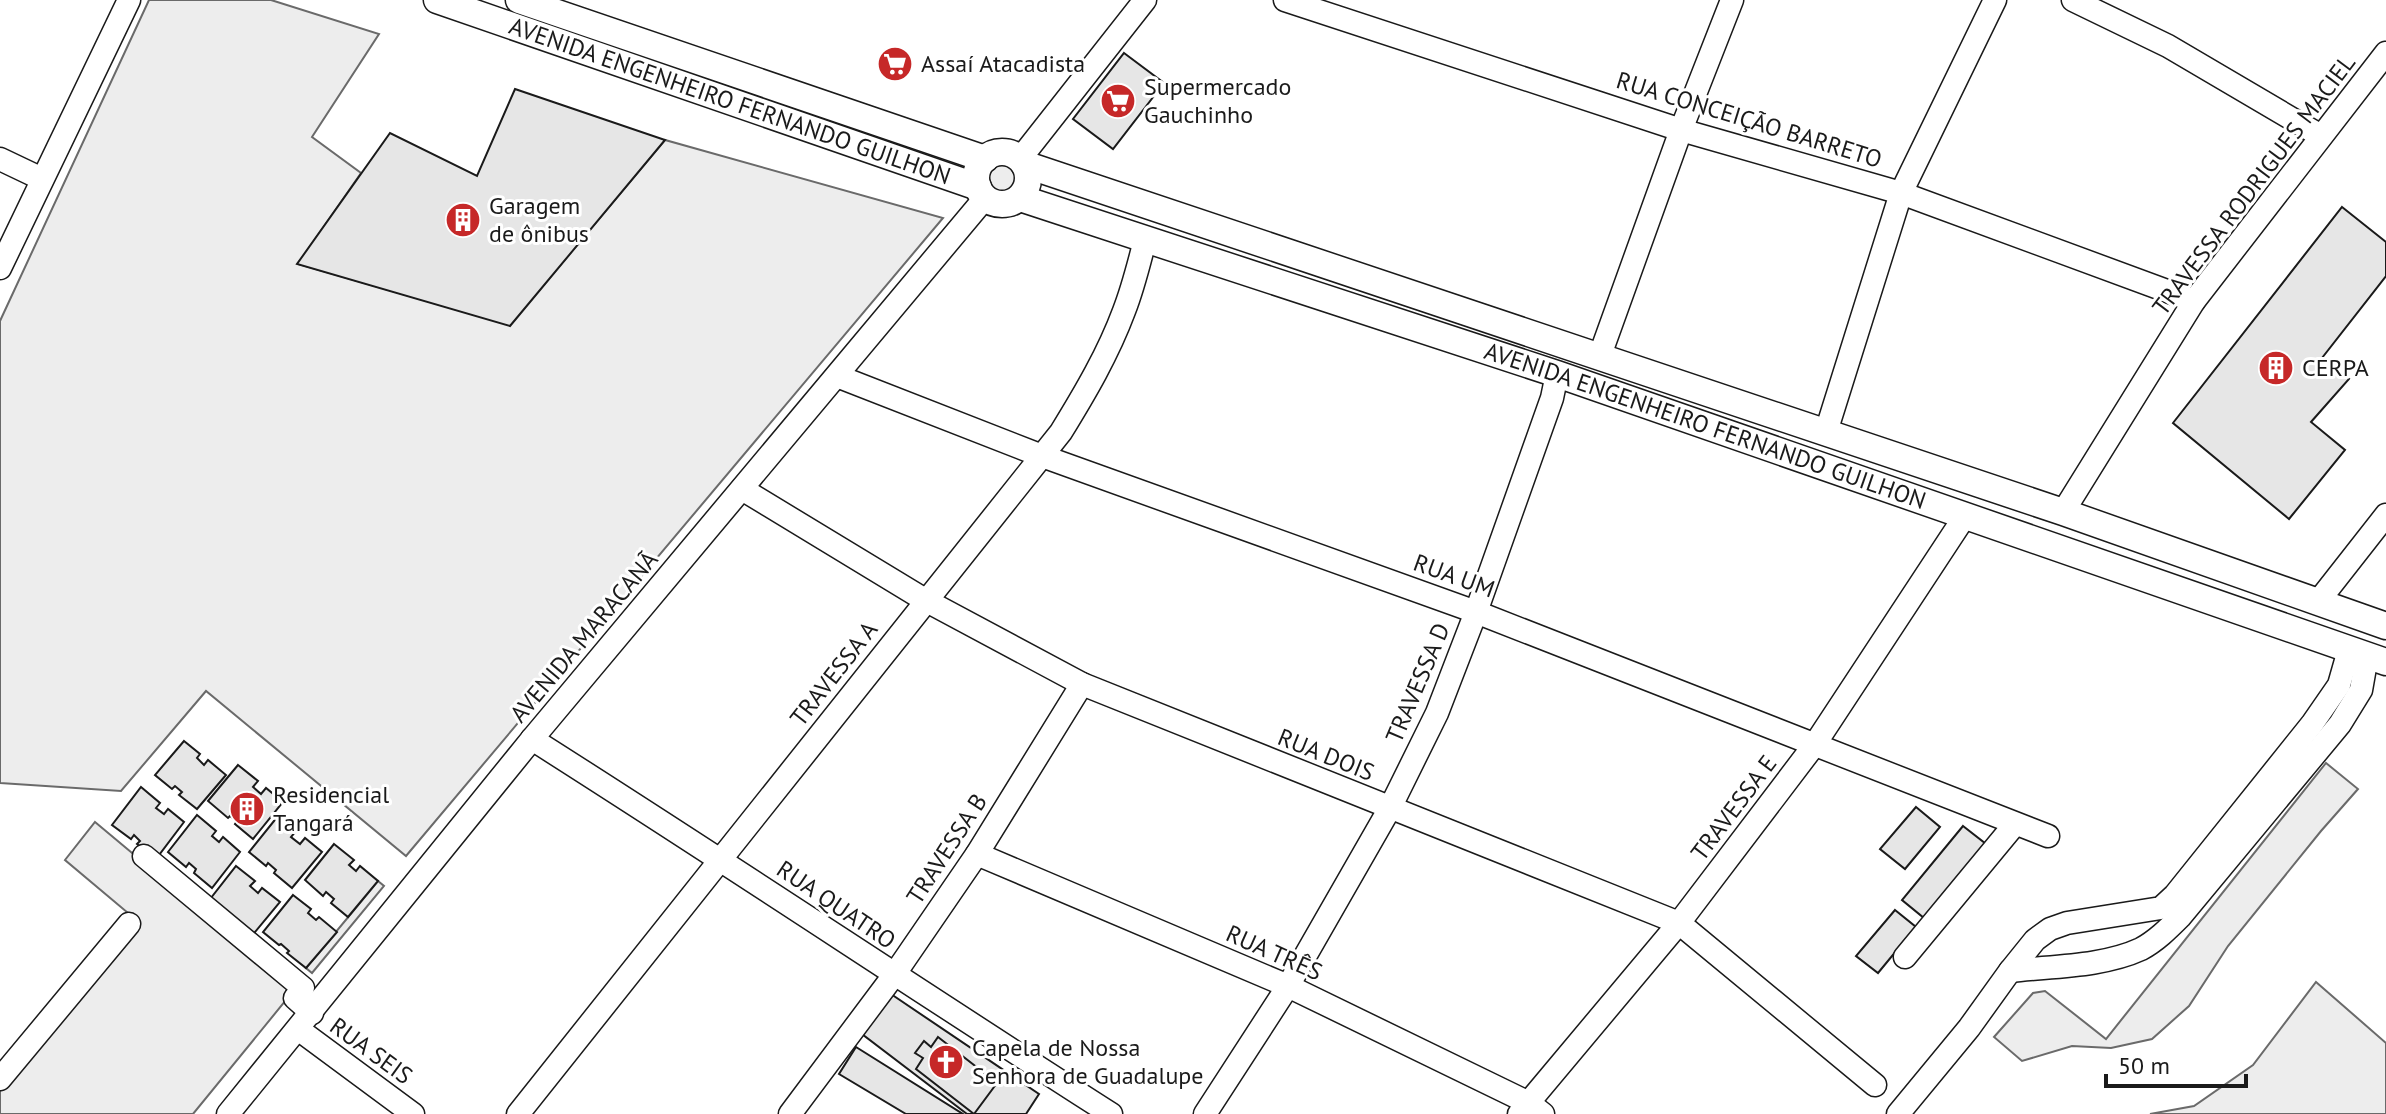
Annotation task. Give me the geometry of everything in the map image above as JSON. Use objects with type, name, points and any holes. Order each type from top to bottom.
[{"type":"main road","name":"AVENIDA ENGENHEIRO FERNANDO GUILHON","points":[[437,0],[982,193],[1003,205],[1020,198],[1557,374],[2367,656]]},
{"type":"main road","name":"AVENIDA ENGENHEIRO FERNANDO GUILHON","points":[[519,0],[985,159]]},
{"type":"main road","name":"AVENIDA ENGENHEIRO FERNANDO GUILHON","points":[[982,193],[976,175],[985,159],[1002,152],[1599,358],[2063,512],[2386,626]]},
{"type":"main road","points":[[1020,198],[1028,181],[1022,161]]},
{"type":"street","points":[[0,268],[129,0]]},
{"type":"street","points":[[1022,161],[1145,0]]},
{"type":"street","name":"RUA CONCEIÇÃO BARRETO","points":[[1285,0],[1681,130],[1901,193],[2194,301]]},
{"type":"street","points":[[1599,358],[1681,130],[1732,0]]},
{"type":"street","points":[[1826,432],[1901,193],[1995,0]]},
{"type":"street","points":[[2073,0],[2168,46],[2321,136]]},
{"type":"street","name":"TRAVESSA RODRIGUES MACIEL","points":[[2063,512],[2194,301],[2386,53]]},
{"type":"street","points":[[0,159],[42,179]]},
{"type":"street","name":"AVENIDA MARACANÃ","points":[[228,1114],[532,739],[837,376],[982,193]]},
{"type":"street","name":"TRAVESSA A","points":[[518,1114],[1069,419],[1106,355],[1125,309],[1145,240]]},
{"type":"street","name":"TRAVESSA D","points":[[1205,1114],[1288,986],[1390,808],[1437,713],[1552,398],[1557,374]]},
{"type":"street","name":"RUA UM","points":[[837,376],[1042,456],[1476,612],[2048,836]]},
{"type":"street","name":"RUA DOIS","points":[[742,489],[925,600],[1082,684],[1679,923],[1875,1085]]},
{"type":"street","points":[[2317,603],[2386,515]]},
{"type":"street","name":"TRAVESSA E","points":[[1530,1110],[1679,923],[1815,744],[1965,516]]},
{"type":"street","points":[[2010,971],[2114,958],[2141,948],[2165,918],[2175,895],[2312,724],[2339,685],[2367,656]]},
{"type":"street","name":"TRAVESSA B","points":[[790,1114],[894,975],[977,854],[1082,684]]},
{"type":"street","name":"RUA QUATRO","points":[[532,739],[721,858],[894,975],[1111,1114]]},
{"type":"street","points":[[1905,957],[2015,824]]},
{"type":"street","name":"RUA TRÊS","points":[[977,854],[1288,986],[1530,1110]]},
{"type":"street","points":[[144,856],[303,988],[295,998],[305,1021]]},
{"type":"street","points":[[1898,1114],[1969,1028],[2035,940],[2050,929],[2090,918],[2165,918]]},
{"type":"street","points":[[0,1079],[129,924]]},
{"type":"street","name":"RUA SEIS","points":[[305,1021],[413,1114]]},
{"type":"shaded area","points":[[149,0],[271,0],[379,34],[312,137],[361,173],[298,264],[510,325],[665,140],[943,218],[406,856],[206,691],[121,791],[0,783],[0,321]]},
{"type":"shaded area","points":[[998,160],[1010,164],[1017,180],[1012,191],[995,197],[981,175],[983,169]]},
{"type":"shaded area","points":[[2326,763],[2358,789],[2228,946],[2189,1006],[2152,1039],[2111,1048],[2072,1046],[2022,1061],[1994,1037],[2033,993],[2045,991],[2106,1039]]},
{"type":"shaded area","points":[[95,822],[295,989],[193,1114],[0,1114],[0,1089],[140,923],[65,860]]},
{"type":"shaded area","points":[[378,881],[384,886],[312,973],[306,968]]},
{"type":"shaded area","points":[[2316,982],[2386,1043],[2386,1114],[2150,1114],[2194,1106],[2253,1065]]},
{"type":"building","name":"Supermercado Gauchinho","points":[[1124,53],[1164,83],[1113,149],[1073,119]]},
{"type":"building","name":"Garagem de ônibus","points":[[515,89],[665,140],[510,326],[297,264],[390,133],[477,176]]},
{"type":"building","name":"CERPA","points":[[2342,207],[2386,242],[2386,276],[2322,358],[2349,379],[2311,422],[2345,450],[2289,519],[2173,423]]},
{"type":"building","name":"Residencial Tangará","points":[[184,741],[200,754],[197,758],[204,765],[208,760],[226,775],[197,809],[179,795],[182,792],[175,786],[172,789],[155,775]]},
{"type":"building","name":"Residencial Tangará","points":[[238,765],[258,781],[253,787],[261,794],[266,788],[283,802],[253,839],[235,824],[237,821],[230,816],[228,818],[208,801]]},
{"type":"building","points":[[141,787],[160,803],[156,808],[164,814],[168,809],[184,822],[156,859],[137,844],[140,841],[134,835],[131,839],[112,825]]},
{"type":"building","points":[[1916,807],[1940,827],[1905,869],[1880,849]]},
{"type":"building","name":"Residencial Tangará","points":[[197,815],[216,831],[212,836],[219,842],[223,837],[240,852],[212,888],[194,873],[196,869],[189,863],[186,867],[168,852]]},
{"type":"building","name":"Residencial Tangará","points":[[278,816],[296,831],[291,837],[300,844],[305,838],[322,852],[292,888],[274,873],[276,870],[268,863],[266,866],[249,852]]},
{"type":"building","points":[[1963,826],[1986,844],[1924,918],[1902,900]]},
{"type":"building","name":"Residencial Tangará","points":[[334,844],[354,860],[349,865],[356,871],[360,866],[378,881],[348,917],[331,903],[334,899],[326,892],[323,896],[305,880]]},
{"type":"building","name":"Residencial Tangará","points":[[236,866],[255,881],[250,886],[258,893],[262,888],[280,902],[250,938],[207,903]]},
{"type":"building","name":"Residencial Tangará","points":[[293,895],[311,909],[308,913],[316,920],[319,917],[337,932],[306,968],[263,932]]},
{"type":"building","points":[[1895,910],[1916,927],[1878,973],[1856,956]]},
{"type":"building","name":"Capela de Nossa Senhora de Guadalupe","points":[[888,992],[1039,1094],[1026,1114],[967,1114],[858,1031]]},
{"type":"building","name":"Capela de Nossa Senhora de Guadalupe","points":[[938,1037],[997,1083],[974,1114],[916,1069],[923,1058],[915,1053],[924,1041],[931,1047]]},
{"type":"building","points":[[856,1047],[963,1114],[906,1114],[839,1074]]},
{"type":"place","name":"Assaí Atacadista","points":[[895,64]]},
{"type":"place","name":"Supermercado Gauchinho","points":[[1118,101]]},
{"type":"place","name":"Garagem de ônibus","points":[[463,220]]},
{"type":"place","name":"CERPA","points":[[2276,368]]},
{"type":"place","name":"Residencial Tangará","points":[[247,809]]},
{"type":"place","name":"Capela de Nossa Senhora de Guadalupe","points":[[946,1062]]}]
